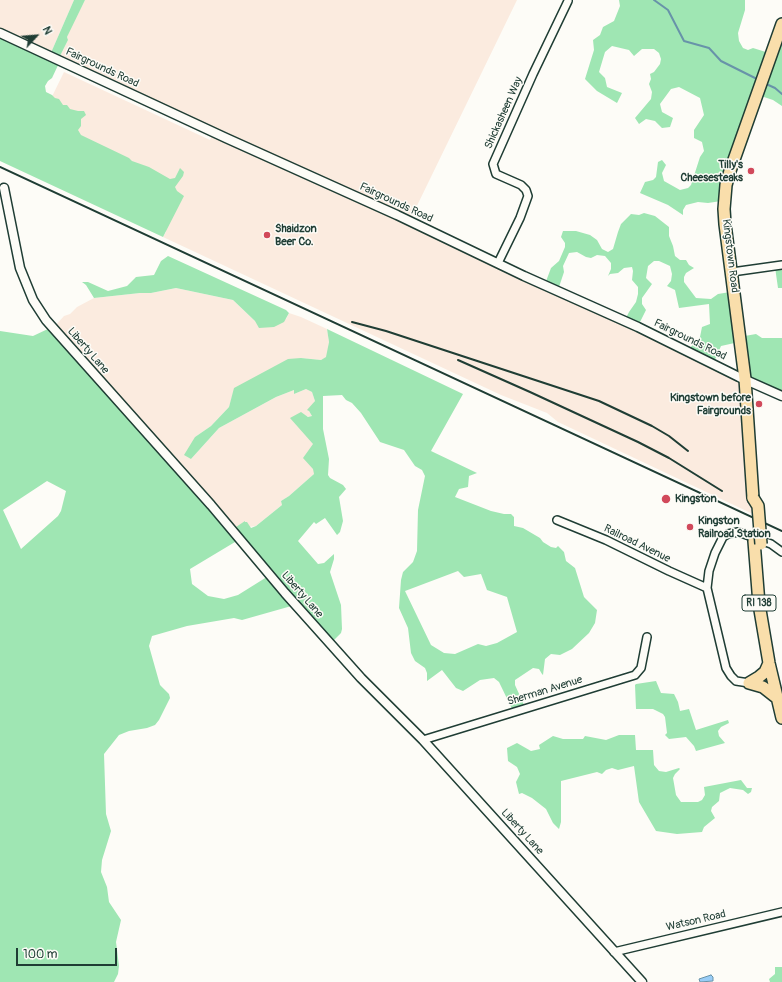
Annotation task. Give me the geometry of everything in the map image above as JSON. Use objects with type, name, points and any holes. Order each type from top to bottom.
[{"type":"main road","name":"Kingstown Road","points":[[779,695],[780,681],[766,607],[752,505],[753,498],[745,379],[724,209],[726,185],[732,165],[782,24]]},
{"type":"main road","name":"Kingstown Road","points":[[757,543],[759,604],[769,663],[779,695],[782,718]]},
{"type":"main road","points":[[749,683],[765,672],[769,663]]},
{"type":"main road","points":[[749,683],[763,687],[779,695]]},
{"type":"street","name":"Shickasheen Way","points":[[498,263],[520,218],[528,196],[526,190],[520,184],[496,174],[493,164],[533,74],[568,1]]},
{"type":"street","name":"Fairgrounds Road","points":[[0,33],[638,327],[782,396]]},
{"type":"street","name":"Liberty Lane","points":[[2,187],[20,268],[33,300],[46,320],[211,505],[290,599],[361,678],[423,740],[642,982]]},
{"type":"street","points":[[732,272],[782,265]]},
{"type":"street","name":"Railroad Avenue","points":[[557,520],[606,540],[707,588]]},
{"type":"street","points":[[749,683],[736,681],[726,668],[707,588],[709,571],[715,553],[723,537],[728,534],[738,532],[744,534],[771,544],[782,552]]},
{"type":"street","name":"Sherman Avenue","points":[[423,740],[635,675],[642,668],[647,637]]},
{"type":"street","name":"Watson Road","points":[[614,952],[782,912]]},
{"type":"shaded area","points":[[0,0],[74,0],[50,55],[0,32]]},
{"type":"shaded area","points":[[85,0],[517,0],[412,216],[406,213],[402,217],[742,376],[755,515],[558,422],[547,413],[501,395],[163,237],[166,232],[41,119],[64,72],[210,140],[213,132],[59,58],[68,40],[67,37],[71,27]]},
{"type":"shaded area","points":[[176,288],[233,300],[255,321],[286,319],[289,313],[327,329],[329,342],[327,357],[321,360],[301,358],[235,388],[229,407],[211,426],[195,437],[191,459],[219,428],[276,397],[294,390],[294,394],[306,389],[312,392],[315,401],[309,411],[312,416],[309,417],[304,415],[313,444],[314,474],[281,501],[282,505],[256,526],[233,529],[54,327],[64,316],[70,314],[77,307],[94,298],[151,293]]},
{"type":"green space","points":[[74,0],[85,0],[67,37],[68,40],[59,58],[60,61],[52,78],[45,86],[46,92],[59,99],[63,105],[67,105],[70,109],[84,111],[86,115],[81,119],[81,126],[78,130],[81,135],[129,158],[132,161],[149,167],[170,179],[175,178],[180,168],[184,172],[183,176],[175,187],[177,191],[184,196],[163,237],[0,161],[0,32],[50,55]]},
{"type":"green space","points":[[619,0],[745,0],[745,10],[738,33],[739,41],[743,48],[748,50],[753,48],[769,53],[782,31],[782,106],[773,100],[755,94],[721,201],[708,203],[698,202],[686,205],[683,210],[683,215],[668,205],[640,193],[645,182],[653,180],[656,177],[658,162],[662,160],[666,165],[662,173],[664,181],[680,190],[688,188],[691,185],[700,157],[704,151],[702,142],[694,138],[694,130],[704,115],[700,98],[679,87],[671,89],[660,104],[662,112],[673,118],[670,127],[662,128],[655,121],[646,119],[639,124],[635,118],[651,99],[652,92],[649,84],[651,79],[650,74],[654,72],[660,64],[661,59],[659,53],[654,49],[642,49],[634,56],[629,50],[612,46],[605,52],[599,72],[605,78],[607,87],[622,93],[617,103],[597,91],[585,79],[594,50],[593,40],[600,35],[603,27],[614,21],[620,6]]},
{"type":"green space","points":[[644,213],[655,216],[669,227],[669,236],[675,256],[680,260],[686,260],[689,265],[694,268],[686,273],[684,282],[696,298],[711,299],[718,294],[730,292],[739,337],[756,334],[762,338],[782,338],[782,395],[748,380],[739,342],[721,346],[714,362],[690,348],[700,337],[702,327],[710,324],[709,304],[679,308],[675,290],[667,286],[671,281],[672,274],[670,266],[659,261],[654,261],[648,266],[646,278],[652,284],[642,298],[642,304],[646,310],[639,324],[625,320],[636,302],[638,294],[638,287],[632,280],[632,267],[624,268],[618,273],[610,274],[608,276],[611,269],[611,263],[605,256],[597,255],[591,258],[577,252],[569,253],[563,266],[564,272],[558,290],[545,284],[551,268],[559,261],[565,247],[565,243],[561,237],[563,231],[576,231],[590,235],[597,240],[602,249],[608,252],[613,249],[621,224],[631,214],[639,215]]},
{"type":"green space","points":[[168,256],[286,310],[289,313],[284,322],[274,327],[259,328],[255,321],[233,300],[176,288],[151,293],[94,298],[86,285],[82,282],[88,282],[108,291],[127,286],[136,277],[154,275],[161,261]]},
{"type":"green space","points":[[782,265],[782,288],[778,288],[775,267]]},
{"type":"green space","points":[[50,328],[233,529],[245,521],[251,528],[256,526],[282,505],[281,501],[314,474],[313,469],[303,458],[313,444],[290,418],[301,412],[308,417],[312,416],[307,410],[315,401],[312,392],[306,389],[294,394],[294,390],[276,397],[219,428],[191,459],[184,455],[195,437],[211,426],[229,407],[234,388],[288,359],[301,358],[321,360],[326,357],[329,342],[327,329],[463,394],[431,451],[477,473],[469,476],[468,487],[459,489],[455,497],[491,511],[511,514],[514,517],[514,526],[523,528],[540,538],[551,547],[556,548],[558,546],[564,552],[566,561],[575,568],[584,597],[597,610],[595,623],[589,633],[572,649],[560,655],[551,654],[545,659],[543,675],[539,669],[533,668],[515,680],[515,685],[525,707],[513,711],[499,682],[494,678],[480,680],[463,691],[456,688],[442,670],[427,681],[427,673],[425,668],[415,661],[411,653],[408,628],[399,608],[403,572],[413,562],[417,551],[418,510],[425,476],[422,470],[415,466],[404,450],[380,442],[361,413],[342,395],[323,396],[323,429],[329,459],[328,475],[330,478],[343,485],[346,489],[339,497],[343,521],[340,532],[337,535],[325,518],[316,524],[314,522],[298,541],[318,564],[324,563],[334,554],[330,572],[341,605],[341,633],[331,643],[295,605],[242,620],[234,618],[187,626],[152,636],[149,646],[160,685],[169,694],[170,698],[155,725],[119,735],[104,754],[106,814],[111,831],[102,860],[101,872],[107,887],[109,902],[121,920],[116,942],[119,966],[118,974],[114,982],[0,982],[0,331],[33,336]],"holes":[[[47,481],[66,491],[61,511],[58,516],[21,549],[3,510]],[[240,539],[270,575],[238,595],[224,599],[208,596],[192,584],[190,569]],[[458,571],[464,577],[481,574],[487,590],[507,597],[517,632],[497,643],[486,646],[478,644],[455,654],[444,653],[431,645],[405,591]]]},
{"type":"green space","points":[[656,681],[661,693],[674,694],[680,711],[689,709],[696,730],[728,720],[729,723],[721,727],[718,731],[719,736],[725,743],[696,751],[694,746],[686,737],[669,739],[665,735],[667,733],[665,717],[663,714],[653,709],[636,709],[635,685]]},
{"type":"green space","points":[[619,735],[635,735],[636,750],[653,750],[654,765],[659,771],[666,772],[680,769],[673,778],[676,795],[681,802],[698,802],[702,800],[705,795],[704,787],[741,780],[747,788],[752,788],[751,792],[748,794],[743,790],[730,788],[720,793],[719,801],[712,807],[711,811],[715,818],[704,827],[702,832],[677,834],[656,831],[639,802],[634,766],[618,770],[612,768],[606,770],[602,774],[597,772],[561,781],[561,822],[559,829],[553,823],[546,809],[532,798],[522,793],[519,794],[516,782],[520,774],[517,767],[508,761],[507,748],[517,743],[531,751],[540,749],[539,745],[553,736],[563,739],[583,739],[585,736],[606,740]]},
{"type":"green space","points":[[775,967],[782,967],[782,982],[770,982],[769,979],[775,974]]},
{"type":"water","points":[[711,975],[713,977],[713,981],[700,982],[699,979]]},
{"type":"waterway","points":[[654,0],[668,10],[684,41],[709,48],[721,61],[759,80]]},
{"type":"waterway","points":[[764,83],[775,88],[782,94]]},
{"type":"railway","points":[[0,167],[782,531]]},
{"type":"railway","points":[[352,322],[386,331],[599,401],[652,426],[669,436],[688,451]]},
{"type":"railway","points":[[458,360],[638,442],[669,458],[722,491]]},
{"type":"place","name":"Tilly's Cheesesteaks","points":[[751,171]]},
{"type":"place","name":"Shaidzon Beer Co.","points":[[267,235]]},
{"type":"place","name":"Kingstown before Fairgrounds","points":[[759,404]]},
{"type":"place","name":"Kingston","points":[[666,499]]},
{"type":"place","name":"Kingston Railroad Station","points":[[690,527]]}]
